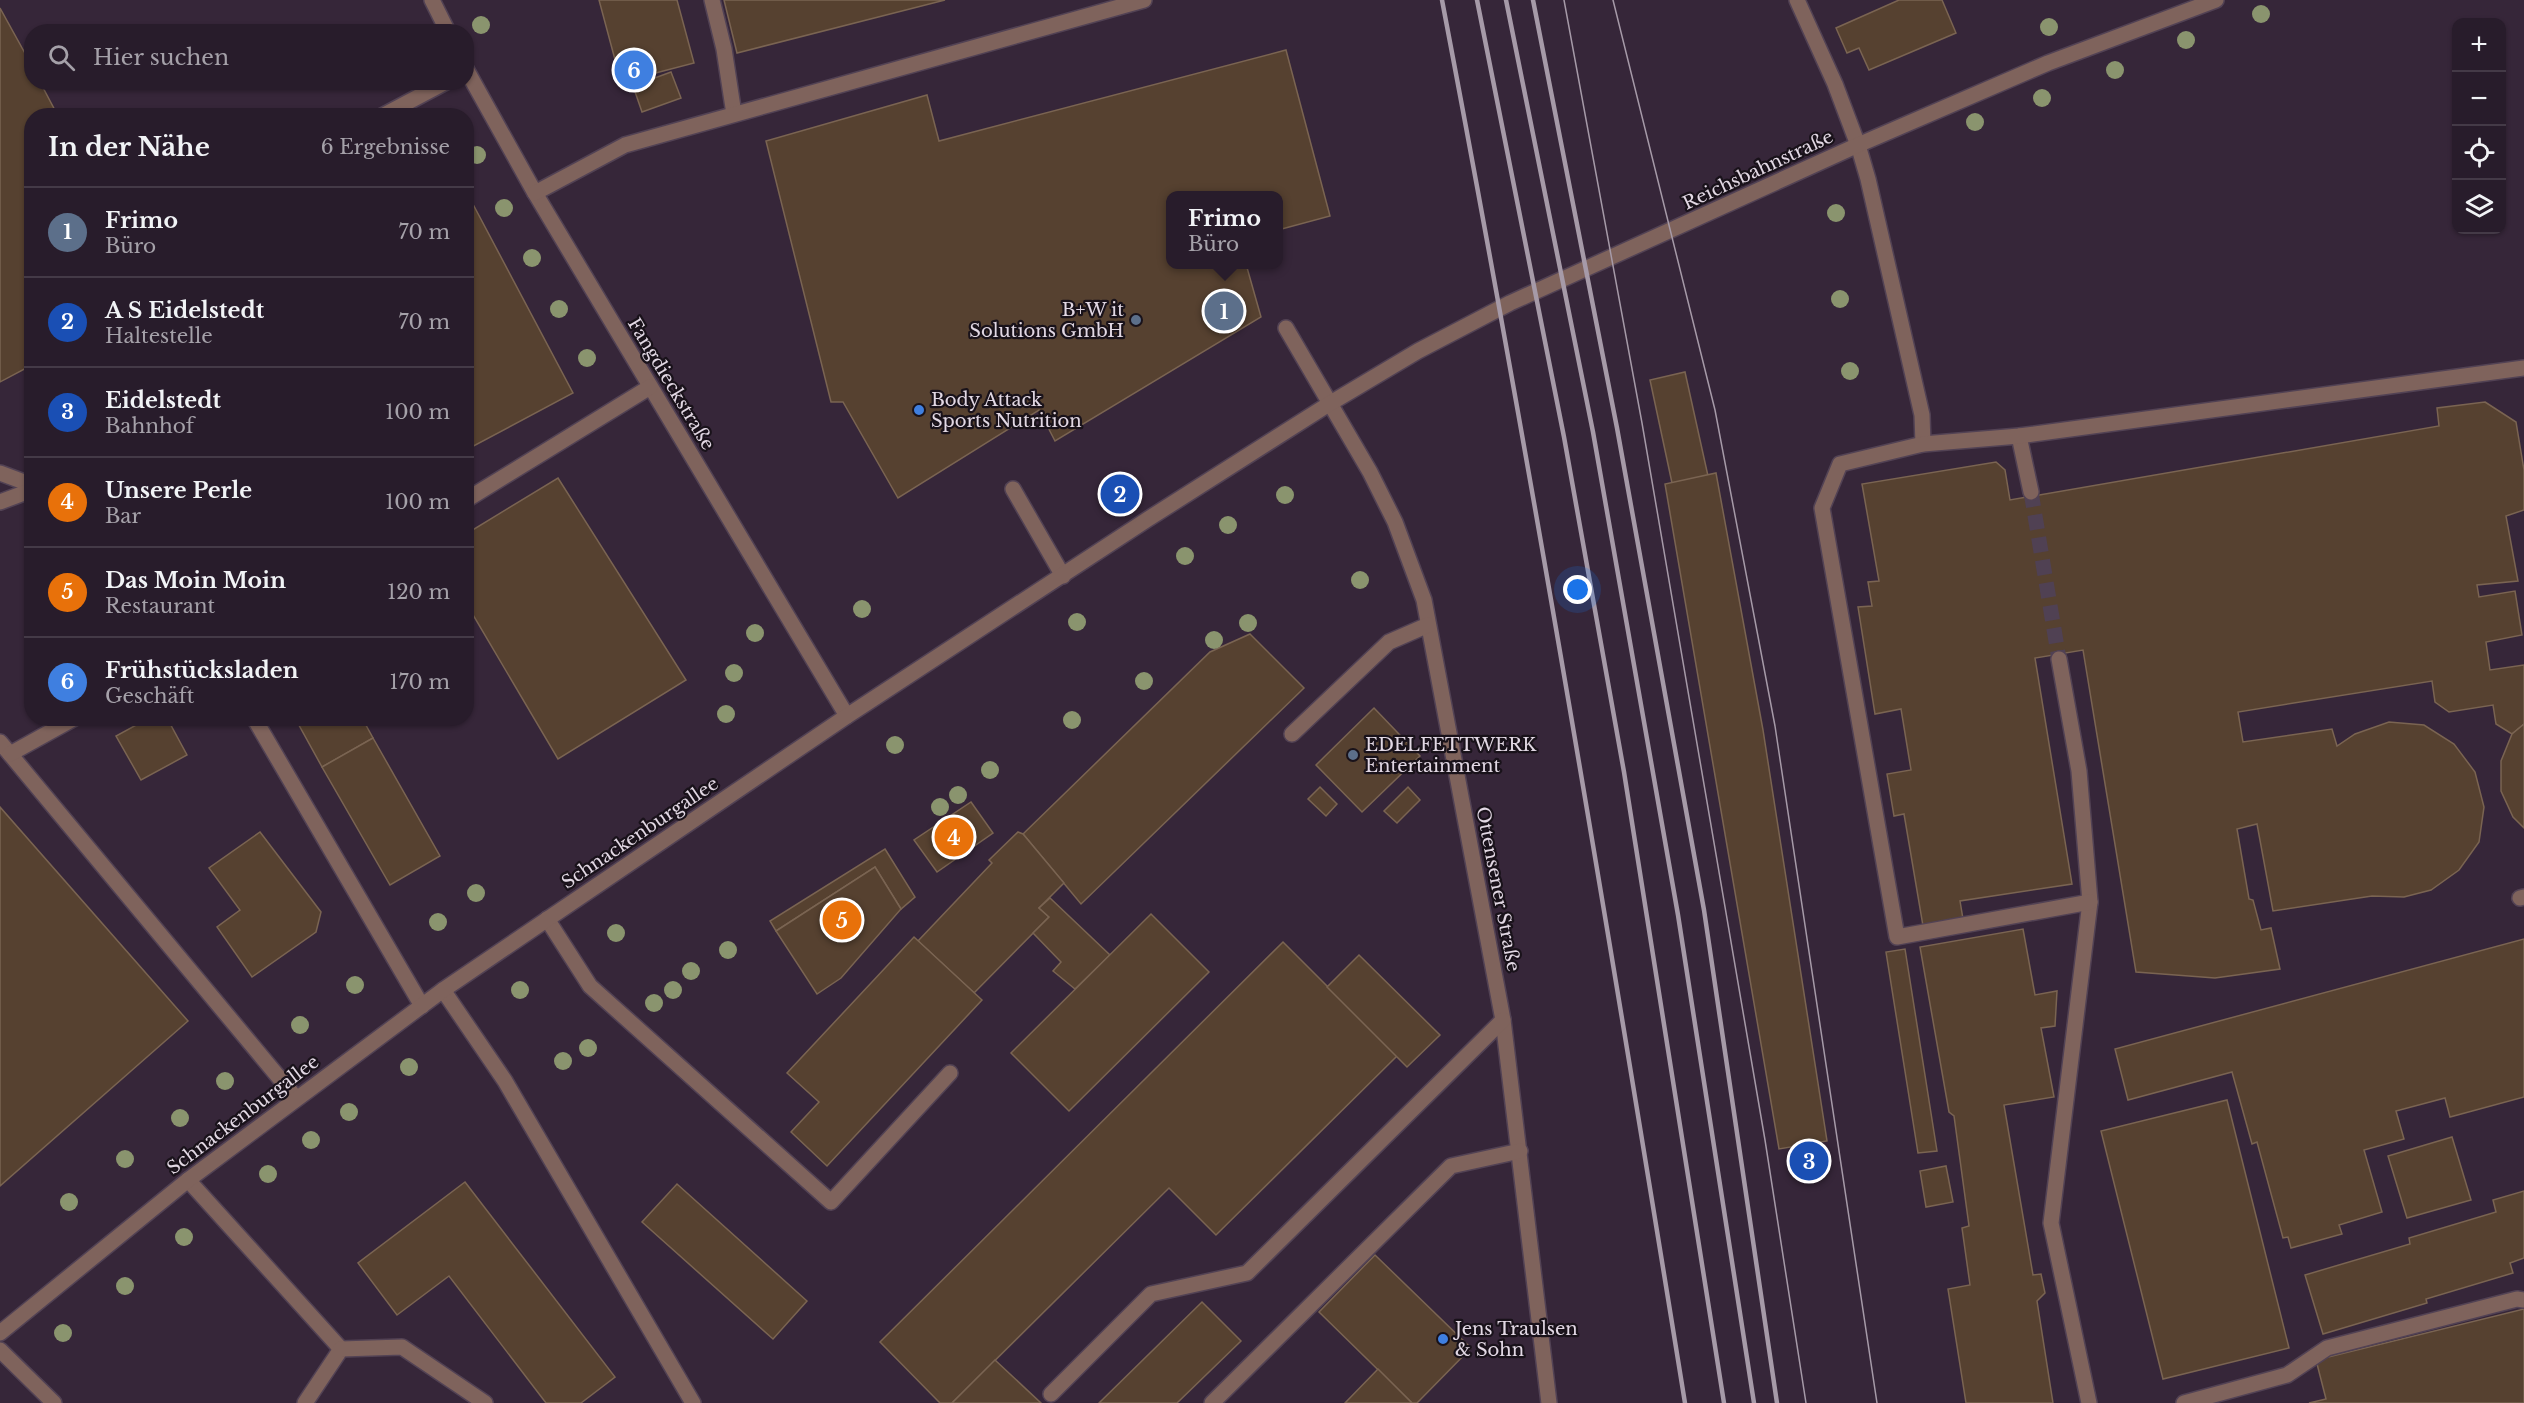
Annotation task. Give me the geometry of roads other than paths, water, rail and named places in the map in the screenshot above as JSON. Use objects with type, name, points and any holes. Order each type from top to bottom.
[{"type":"street","points":[[432,0],[444,24]]},
{"type":"street","points":[[712,0],[724,49],[734,114]]},
{"type":"street","points":[[535,193],[625,145],[1144,0]]},
{"type":"street","points":[[1797,0],[1835,84],[1868,179],[1922,415],[1923,444]]},
{"type":"street","name":"Reichsbahnstraße","points":[[1329,404],[1418,351],[1510,303],[1858,145],[2048,63],[2216,0]]},
{"type":"street","name":"Fangdieckstraße","points":[[474,83],[535,193],[847,716]]},
{"type":"street","points":[[397,108],[431,90]]},
{"type":"street","name":"Ottensener Straße","points":[[1286,328],[1370,472],[1395,522],[1424,600],[1503,1020],[1549,1403]]},
{"type":"street","points":[[2090,902],[1897,937],[1822,508],[1839,464],[1923,444],[2019,436],[2524,369]]},
{"type":"street","points":[[474,495],[650,387]]},
{"type":"street","name":"Schnackenburgallee","points":[[0,1333],[188,1180],[443,990],[847,716],[1329,404]]},
{"type":"street","points":[[2019,436],[2031,492]]},
{"type":"street","points":[[0,473],[24,484]]},
{"type":"street","points":[[1013,489],[1063,576]]},
{"type":"street","points":[[0,502],[24,492]]},
{"type":"street","points":[[1292,734],[1389,642],[1428,625]]},
{"type":"street","points":[[2059,659],[2079,771],[2090,902],[2051,1223],[2089,1403]]},
{"type":"street","points":[[10,754],[61,726]]},
{"type":"street","points":[[259,726],[422,1006]]},
{"type":"street","points":[[0,742],[296,1098]]},
{"type":"street","points":[[547,919],[590,986],[831,1202],[950,1073]]},
{"type":"street","points":[[443,990],[505,1081],[693,1403]]},
{"type":"street","points":[[1051,1394],[1151,1294],[1247,1274],[1503,1020]]},
{"type":"street","points":[[1212,1403],[1451,1167],[1520,1151]]},
{"type":"street","points":[[188,1180],[341,1349],[402,1347],[485,1403]]},
{"type":"street","points":[[2184,1403],[2287,1375],[2327,1347],[2517,1299],[2524,1300]]},
{"type":"street","points":[[305,1403],[341,1349]]},
{"type":"street","points":[[0,1350],[54,1403]]},
{"type":"tunnel","points":[[2031,492],[2059,659]]},
{"type":"tram line","points":[[1564,0],[1642,423],[1765,1140],[1806,1403]]},
{"type":"tram line","points":[[1613,0],[1715,410],[1775,726],[1877,1403]]},
{"type":"railway","points":[[1442,0],[1507,350],[1568,700],[1685,1403]]},
{"type":"railway","points":[[1477,0],[1564,437],[1624,772],[1724,1403]]},
{"type":"railway","points":[[1506,0],[1593,432],[1678,915],[1754,1403]]},
{"type":"railway","points":[[1533,0],[1617,428],[1704,910],[1777,1403]]},
{"type":"place","name":"Frühstücksladen","points":[[634,70]]},
{"type":"place","name":"Frimo","points":[[1224,311]]},
{"type":"place","name":"B+W it Solutions GmbH","points":[[1136,320]]},
{"type":"place","name":"Body Attack Sports Nutrition","points":[[919,410]]},
{"type":"place","name":"A S Eidelstedt","points":[[1120,494]]},
{"type":"place","name":"EDELFETTWERK Entertainment","points":[[1353,755]]},
{"type":"place","name":"Unsere Perle","points":[[954,837]]},
{"type":"place","name":"Das Moin Moin","points":[[842,920]]},
{"type":"place","name":"Eidelstedt","points":[[1809,1161]]},
{"type":"place","name":"Jens Traulsen & Sohn","points":[[1443,1339]]}]
